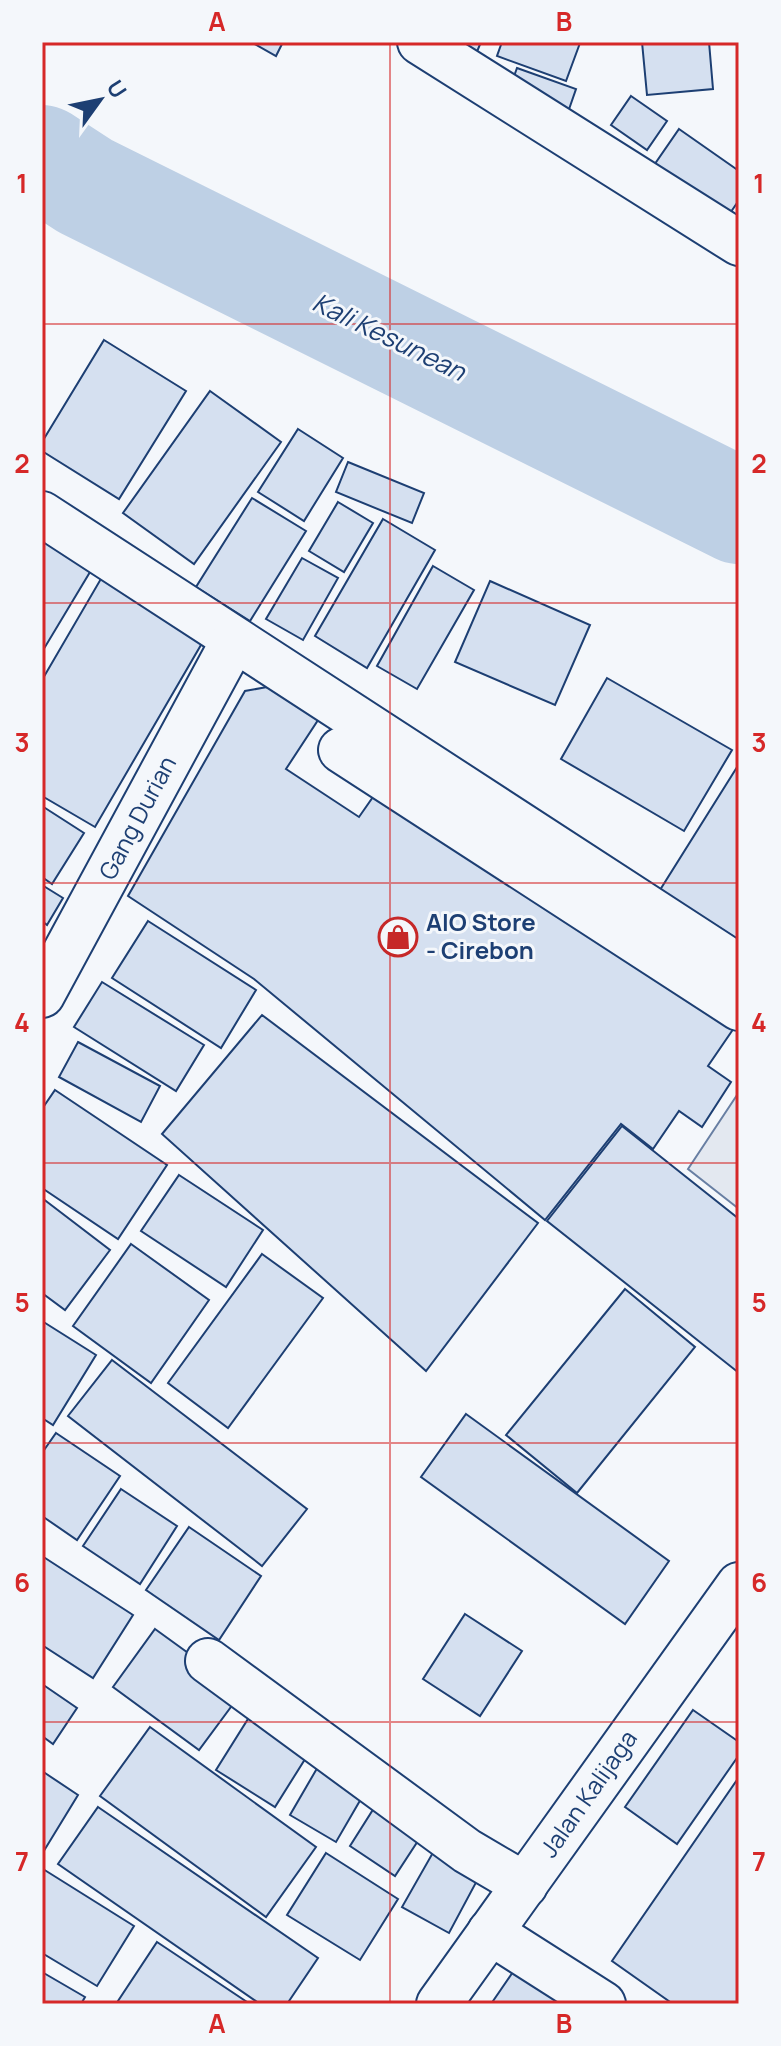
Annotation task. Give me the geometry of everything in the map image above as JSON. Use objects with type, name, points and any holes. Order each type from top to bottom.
[{"type":"main road","points":[[420,42],[739,243]]},
{"type":"main road","points":[[42,514],[739,967]]},
{"type":"main road","name":"Gang Durian","points":[[42,995],[234,640]]},
{"type":"main road","points":[[341,750],[739,1008]]},
{"type":"main road","name":"Jalan Kalijaga","points":[[439,2004],[739,1585]]},
{"type":"main road","points":[[208,1661],[467,1851],[525,1885]]},
{"type":"main road","points":[[490,1932],[603,2004]]},
{"type":"shaded area","points":[[739,1092],[739,1209],[688,1169]]},
{"type":"building","points":[[251,42],[283,42],[276,56]]},
{"type":"building","points":[[426,42],[481,42],[474,59]]},
{"type":"building","points":[[502,42],[580,43],[566,81],[497,56]]},
{"type":"building","points":[[642,42],[709,42],[713,89],[647,95]]},
{"type":"building","points":[[517,68],[576,89],[567,115],[508,93]]},
{"type":"building","points":[[631,96],[667,121],[647,150],[611,125]]},
{"type":"building","points":[[679,129],[739,171],[739,200],[724,222],[650,171]]},
{"type":"building","points":[[104,340],[186,391],[119,499],[42,451],[42,442]]},
{"type":"building","points":[[210,391],[281,442],[194,564],[123,513]]},
{"type":"building","points":[[298,429],[343,458],[304,521],[258,492]]},
{"type":"building","points":[[348,462],[424,493],[412,523],[336,492]]},
{"type":"building","points":[[252,498],[306,531],[250,621],[196,587]]},
{"type":"building","points":[[338,502],[373,523],[344,572],[309,551]]},
{"type":"building","points":[[383,519],[435,550],[367,668],[315,636]]},
{"type":"building","points":[[42,536],[93,567],[42,652]]},
{"type":"building","points":[[302,558],[338,578],[303,640],[266,619]]},
{"type":"building","points":[[433,566],[474,590],[417,689],[377,666]]},
{"type":"building","points":[[102,577],[205,638],[95,827],[42,796],[42,680]]},
{"type":"building","points":[[490,581],[590,625],[555,705],[455,662]]},
{"type":"building","points":[[607,678],[732,750],[684,831],[561,759]]},
{"type":"building","name":"AIO Store - Cirebon","points":[[267,687],[320,717],[286,769],[359,817],[380,787],[736,1025],[708,1066],[731,1082],[702,1127],[679,1111],[653,1149],[621,1124],[545,1220],[254,979],[128,896],[245,691]]},
{"type":"building","points":[[739,764],[739,940],[660,890]]},
{"type":"building","points":[[42,806],[84,833],[52,884],[42,877]]},
{"type":"building","points":[[42,885],[63,898],[47,925],[42,921]]},
{"type":"building","points":[[148,921],[256,990],[221,1048],[112,978]]},
{"type":"building","points":[[102,982],[204,1045],[176,1091],[74,1027]]},
{"type":"building","points":[[262,1015],[538,1223],[426,1371],[162,1134]]},
{"type":"building","points":[[78,1042],[160,1086],[141,1122],[59,1077]]},
{"type":"building","points":[[55,1090],[167,1165],[118,1239],[42,1188],[42,1109]]},
{"type":"building","points":[[622,1126],[739,1219],[739,1373],[547,1221]]},
{"type":"building","points":[[179,1175],[263,1230],[226,1287],[141,1231]]},
{"type":"building","points":[[42,1198],[110,1250],[65,1310],[42,1293]]},
{"type":"building","points":[[131,1244],[209,1300],[151,1383],[73,1326]]},
{"type":"building","points":[[262,1254],[323,1298],[228,1428],[168,1383]]},
{"type":"building","points":[[625,1289],[695,1347],[577,1493],[506,1435]]},
{"type":"building","points":[[42,1321],[96,1355],[53,1425],[42,1418]]},
{"type":"building","points":[[112,1360],[307,1509],[262,1566],[68,1416]]},
{"type":"building","points":[[466,1414],[669,1561],[625,1624],[421,1477]]},
{"type":"building","points":[[56,1433],[120,1476],[77,1540],[42,1516],[42,1453]]},
{"type":"building","points":[[121,1489],[177,1526],[140,1584],[83,1546]]},
{"type":"building","points":[[189,1527],[261,1576],[219,1640],[146,1590]]},
{"type":"building","points":[[42,1556],[133,1615],[93,1678],[42,1645]]},
{"type":"building","points":[[465,1614],[522,1651],[480,1716],[423,1679]]},
{"type":"building","points":[[155,1629],[242,1692],[199,1750],[113,1687]]},
{"type":"building","points":[[42,1684],[77,1708],[53,1744],[42,1736]]},
{"type":"building","points":[[693,1710],[739,1742],[739,1755],[677,1844],[625,1807]]},
{"type":"building","points":[[253,1711],[312,1748],[275,1807],[216,1770]]},
{"type":"building","points":[[150,1727],[316,1847],[266,1917],[100,1796]]},
{"type":"building","points":[[323,1758],[369,1785],[336,1842],[290,1815]]},
{"type":"building","points":[[42,1771],[78,1795],[42,1854]]},
{"type":"building","points":[[739,1777],[739,2000],[737,2004],[673,2004],[612,1961]]},
{"type":"building","points":[[381,1797],[427,1827],[395,1876],[350,1846]]},
{"type":"building","points":[[98,1807],[318,1958],[287,2004],[260,2004],[58,1864]]},
{"type":"building","points":[[435,1849],[480,1875],[449,1933],[402,1907]]},
{"type":"building","points":[[326,1853],[398,1899],[360,1960],[287,1915]]},
{"type":"building","points":[[43,1869],[134,1926],[97,1986],[42,1953]]},
{"type":"building","points":[[157,1942],[250,2004],[116,2004]]},
{"type":"building","points":[[517,1966],[571,2004],[491,2004]]},
{"type":"building","points":[[42,1972],[85,1997],[81,2004],[42,2004]]},
{"type":"waterway","name":"Kali Kesunean","points":[[42,158],[85,186],[739,511]]},
{"type":"place","name":"AIO Store - Cirebon","points":[[398,937]]}]
